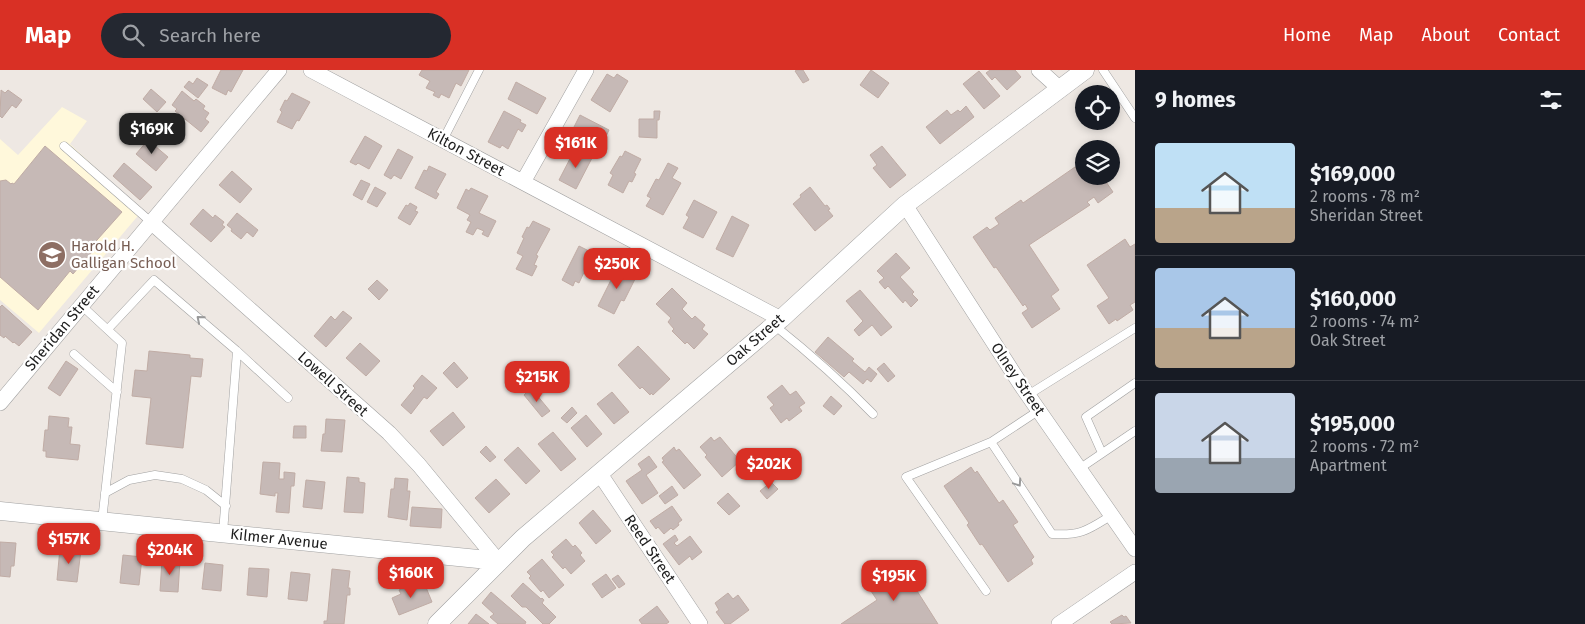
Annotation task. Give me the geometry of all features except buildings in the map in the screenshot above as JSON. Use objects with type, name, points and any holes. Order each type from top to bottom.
[{"type":"street","name":"Sheridan Street","points":[[0,403],[279,70]]},
{"type":"street","name":"Kilton Street","points":[[311,70],[523,182],[777,322]]},
{"type":"street","points":[[523,182],[586,70]]},
{"type":"street","points":[[1039,70],[1060,88]]},
{"type":"street","name":"Oak Street","points":[[437,624],[522,538],[600,474],[777,322],[906,205],[1085,70]]},
{"type":"street","name":"Olney Street","points":[[906,205],[1028,395],[1135,549]]},
{"type":"street","name":"Lowell Street","points":[[151,222],[389,433],[498,561]]},
{"type":"street","name":"Reed Street","points":[[600,474],[700,624]]},
{"type":"street","name":"Kilmer Avenue","points":[[0,511],[498,561]]},
{"type":"street","points":[[1059,624],[1135,572]]},
{"type":"lane","points":[[443,140],[479,70]]},
{"type":"lane","points":[[1103,70],[1135,118]]},
{"type":"lane","points":[[64,146],[151,222]]},
{"type":"lane","points":[[108,329],[154,280],[237,351],[288,398]]},
{"type":"lane","points":[[82,306],[122,343],[102,521]]},
{"type":"lane","points":[[777,322],[800,346],[848,388],[874,414]]},
{"type":"lane","points":[[1028,395],[1135,328]]},
{"type":"lane","points":[[222,534],[226,506],[237,351]]},
{"type":"lane","points":[[74,354],[117,392]]},
{"type":"lane","points":[[1102,453],[1086,417],[1135,382]]},
{"type":"lane","points":[[986,591],[906,477],[991,442],[1038,410]]},
{"type":"lane","points":[[1079,469],[1135,431]]},
{"type":"lane","points":[[991,442],[1052,534],[1071,535],[1089,530],[1112,515]]},
{"type":"lane","points":[[105,493],[129,480],[155,475],[182,479],[206,490],[226,506]]},
{"type":"shaded area","name":"Harold H. Galligan School","points":[[62,107],[87,121],[70,144],[142,211],[39,333],[0,300],[0,139],[18,155]]},
{"type":"place","name":"Harold H. Galligan School","points":[[52,255]]}]
